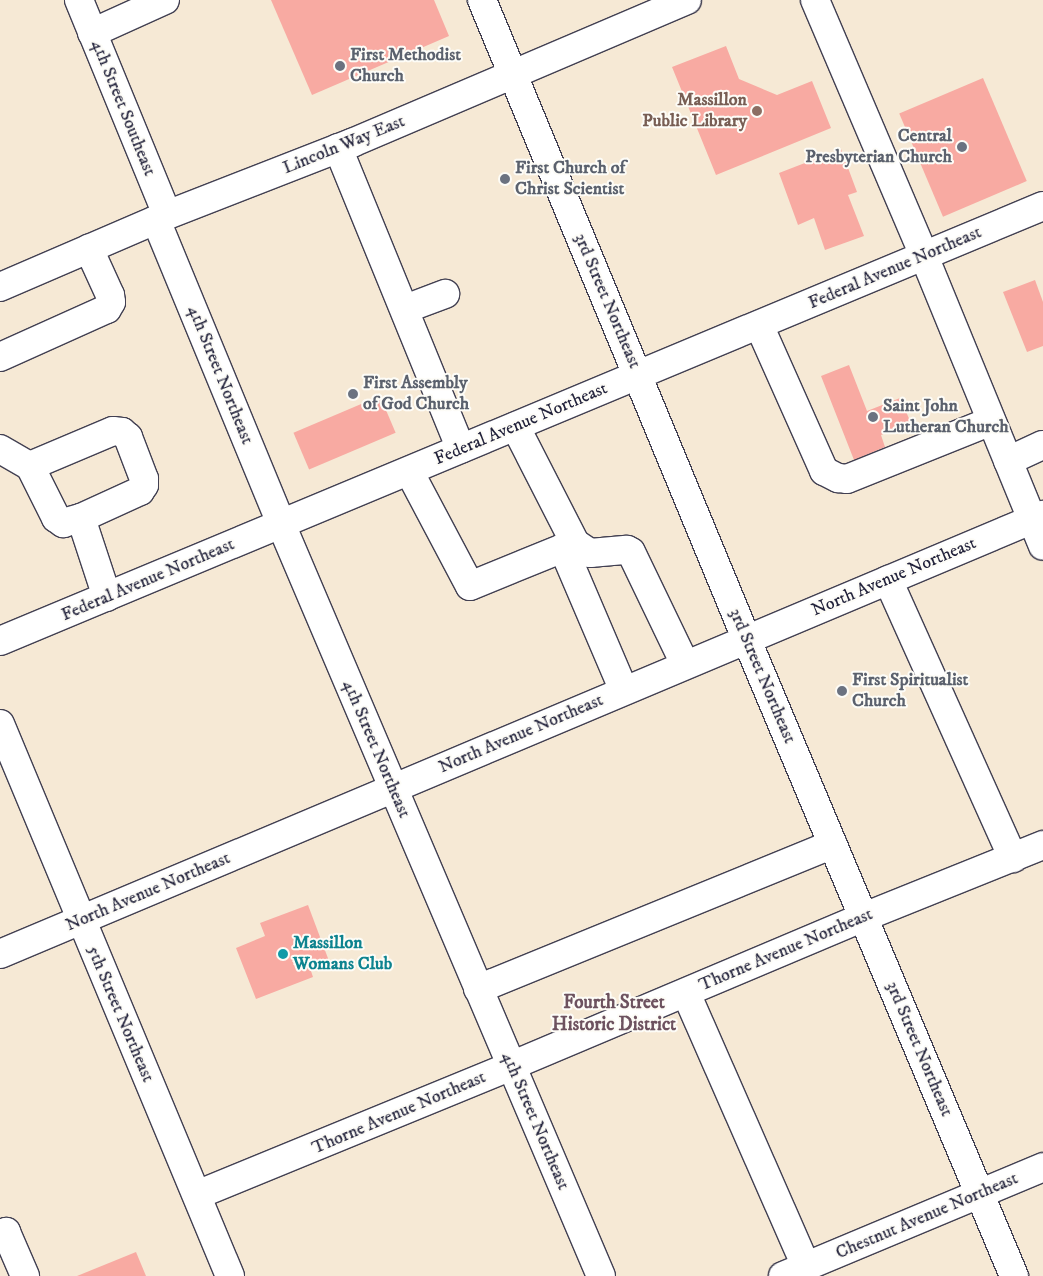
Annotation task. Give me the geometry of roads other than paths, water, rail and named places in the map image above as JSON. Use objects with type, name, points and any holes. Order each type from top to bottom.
[{"type":"street","name":"4th Street Southeast","points":[[79,0],[162,218]]},
{"type":"street","points":[[92,32],[165,0]]},
{"type":"street","name":"3rd Street Northeast","points":[[482,0],[746,638],[1014,1276]]},
{"type":"street","name":"Lincoln Way East","points":[[2,280],[90,248],[338,148],[687,0]]},
{"type":"street","points":[[815,0],[924,256],[1008,461],[1037,517],[1043,546]]},
{"type":"street","points":[[338,148],[461,449]]},
{"type":"street","name":"Federal Avenue Northeast","points":[[0,641],[1043,206]]},
{"type":"street","name":"4th Street Northeast","points":[[162,218],[281,524],[601,1276]]},
{"type":"street","points":[[0,357],[107,309],[111,302],[110,295],[90,248]]},
{"type":"street","points":[[405,309],[445,294]]},
{"type":"street","points":[[759,325],[824,471],[838,478],[846,479],[991,421]]},
{"type":"street","points":[[515,426],[569,546],[624,691]]},
{"type":"street","points":[[0,449],[30,466],[56,518],[63,523],[81,518],[140,491],[144,486],[144,479],[128,437],[122,432],[113,431],[30,466]]},
{"type":"street","points":[[1008,461],[1043,445]]},
{"type":"street","points":[[409,471],[470,586],[569,546],[590,552],[627,550],[631,552],[685,664]]},
{"type":"street","name":"North Avenue Northeast","points":[[0,954],[746,638],[1037,517]]},
{"type":"street","points":[[81,518],[107,597]]},
{"type":"street","points":[[888,580],[1014,858]]},
{"type":"street","name":"5th Street Northeast","points":[[0,724],[230,1276]]},
{"type":"street","points":[[478,988],[833,844]]},
{"type":"street","name":"Thorne Avenue Northeast","points":[[197,1195],[512,1066],[864,917],[1043,846]]},
{"type":"street","points":[[686,993],[794,1271]]},
{"type":"street","name":"Chestnut Avenue Northeast","points":[[794,1271],[1043,1167]]},
{"type":"street","points":[[0,1235],[6,1232],[25,1276]]},
{"type":"place","name":"First Methodist Church","points":[[340,66]]},
{"type":"place","name":"Massillon Public Library","points":[[757,111]]},
{"type":"place","name":"Central Presbyterian Church","points":[[962,147]]},
{"type":"place","name":"First Church of Christ Scientist","points":[[505,179]]},
{"type":"place","name":"First Assembly of God Church","points":[[353,394]]},
{"type":"place","name":"Saint John Lutheran Church","points":[[873,417]]},
{"type":"place","name":"First Spiritualist Church","points":[[842,691]]},
{"type":"place","name":"Massillon Womans Club","points":[[283,954]]},
{"type":"district","name":"Fourth Street Historic District","points":[[614,1014]]}]
